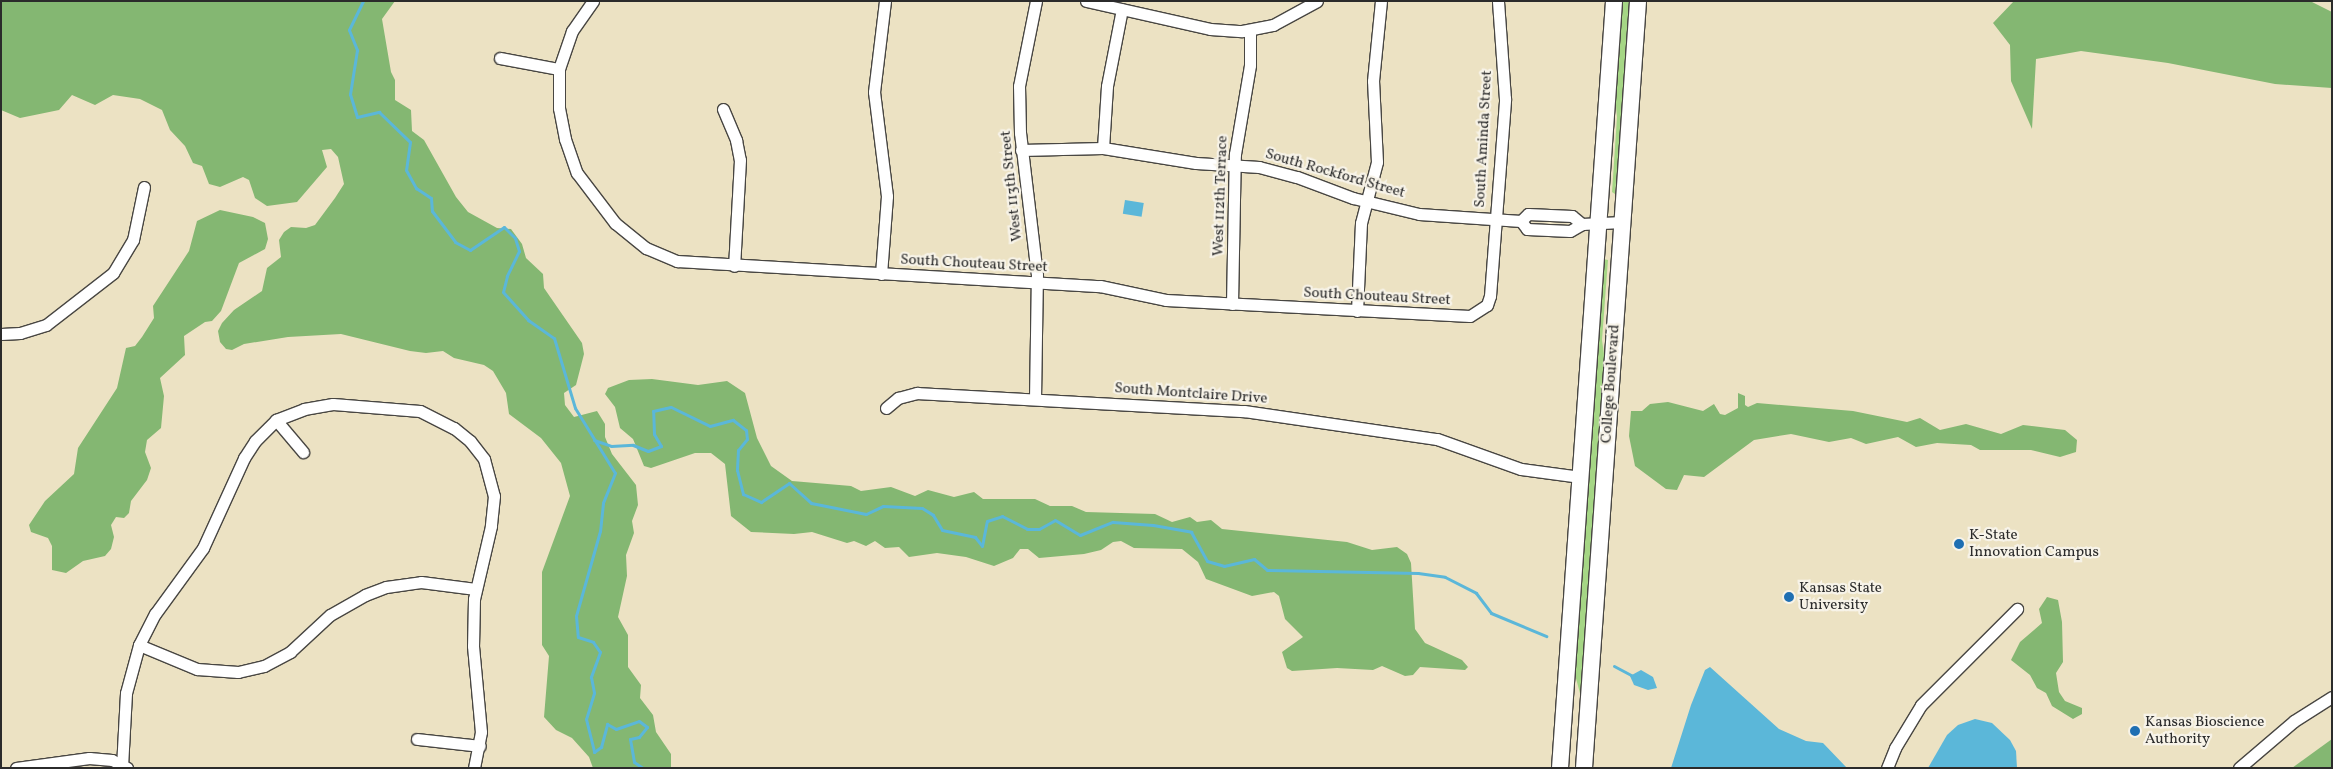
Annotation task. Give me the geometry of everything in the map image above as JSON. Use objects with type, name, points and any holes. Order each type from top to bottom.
[{"type":"main road","name":"College Boulevard","points":[[1560,768],[1580,477],[1590,223],[1614,1]]},
{"type":"main road","name":"College Boulevard","points":[[1584,768],[1638,1]]},
{"type":"street","points":[[881,274],[887,184],[874,92],[885,1]]},
{"type":"street","name":"West 113th Street","points":[[1035,399],[1037,282],[1021,150],[1019,86],[1036,1]]},
{"type":"street","points":[[1086,1],[1210,29],[1250,31],[1272,25],[1316,1]]},
{"type":"street","points":[[1357,311],[1361,223],[1377,162],[1373,81],[1380,1]]},
{"type":"street","name":"South Aminda Street","points":[[1495,220],[1505,99],[1498,1]]},
{"type":"street","name":"South Chouteau Street","points":[[589,5],[572,31],[559,69],[559,108],[577,173],[615,223],[646,248],[677,261],[734,266],[1100,286],[1166,300],[1470,316],[1480,312],[1490,296],[1495,220]]},
{"type":"street","points":[[1103,148],[1107,86],[1122,9]]},
{"type":"street","name":"West 112th Terrace","points":[[1232,304],[1235,165],[1250,65],[1250,31]]},
{"type":"street","points":[[500,58],[559,69]]},
{"type":"street","points":[[723,109],[736,140],[741,174],[734,266]]},
{"type":"street","name":"South Rockford Street","points":[[1021,150],[1103,148],[1196,163],[1235,165],[1284,172],[1368,201],[1419,214],[1521,221],[1527,229],[1570,231],[1590,223],[1622,222]]},
{"type":"street","points":[[1,334],[20,334],[46,325],[112,273],[132,240],[144,187]]},
{"type":"street","name":"South Montclaire Drive","points":[[886,408],[898,398],[917,393],[1244,411],[1437,439],[1521,469],[1580,477]]},
{"type":"street","points":[[122,768],[126,693],[139,645],[155,614],[203,548],[248,452],[276,420],[304,409],[333,404],[398,408],[438,418],[470,441],[484,459],[494,496],[491,526],[476,589],[473,646],[481,711],[480,746],[474,768]]},
{"type":"street","points":[[276,420],[303,452]]},
{"type":"street","points":[[139,645],[197,669],[238,672],[264,666],[290,652],[330,615],[365,595],[386,587],[421,582],[476,589]]},
{"type":"street","points":[[1887,768],[1895,748],[1922,705],[2017,609]]},
{"type":"street","points":[[2239,768],[2294,721],[2332,697]]},
{"type":"street","points":[[417,739],[480,746]]},
{"type":"street","points":[[16,768],[89,758],[112,760],[122,768],[128,768]]},
{"type":"green space","points":[[1,1],[395,1],[382,19],[391,72],[395,80],[395,100],[411,110],[412,131],[424,140],[456,197],[468,212],[497,228],[511,229],[522,244],[526,258],[543,274],[544,288],[582,343],[584,354],[576,385],[564,393],[565,405],[574,417],[597,411],[605,424],[605,437],[612,454],[636,485],[638,505],[632,521],[634,533],[626,555],[627,576],[618,617],[628,635],[628,667],[641,685],[640,698],[653,715],[656,732],[671,754],[671,768],[593,768],[589,757],[572,738],[556,730],[544,717],[549,656],[542,645],[542,572],[570,496],[561,463],[541,438],[509,414],[506,393],[493,371],[484,365],[454,358],[443,351],[426,353],[410,351],[341,334],[288,337],[244,344],[232,350],[226,349],[220,342],[218,331],[222,323],[234,310],[262,291],[267,268],[281,257],[279,240],[284,232],[291,227],[306,228],[315,225],[344,184],[338,157],[331,149],[322,150],[327,167],[297,202],[267,206],[255,198],[249,180],[243,177],[220,187],[209,184],[202,166],[193,163],[185,146],[170,130],[162,110],[140,99],[113,95],[95,105],[72,95],[59,110],[20,118],[1,110]]},
{"type":"green space","points":[[1620,1],[1632,1],[1615,194],[1612,192],[1617,117],[1615,94]]},
{"type":"green space","points":[[2014,1],[2310,1],[2332,12],[2332,88],[2275,84],[2168,63],[2081,51],[2036,59],[2032,129],[2011,81],[2010,45],[1993,23]]},
{"type":"green space","points":[[220,210],[253,217],[265,223],[268,239],[265,249],[239,263],[221,311],[212,321],[205,322],[184,336],[185,355],[160,378],[164,396],[161,428],[147,440],[145,452],[151,468],[147,480],[131,501],[129,513],[124,518],[116,517],[111,525],[114,537],[111,549],[105,556],[83,561],[66,573],[52,570],[52,546],[48,538],[31,532],[29,525],[45,501],[74,474],[78,448],[117,388],[126,348],[135,346],[154,318],[153,306],[189,251],[197,221]]},
{"type":"green space","points":[[1603,259],[1608,260],[1602,340],[1606,368],[1584,697],[1581,697],[1574,671]]},
{"type":"green space","points":[[652,379],[698,385],[727,381],[745,393],[757,438],[771,466],[792,481],[851,486],[861,491],[891,487],[915,496],[928,490],[954,497],[974,492],[983,499],[1035,499],[1050,506],[1072,506],[1086,512],[1155,514],[1172,522],[1190,517],[1197,522],[1211,520],[1222,529],[1347,542],[1372,550],[1397,547],[1407,554],[1411,563],[1415,629],[1425,643],[1462,660],[1468,667],[1465,670],[1420,667],[1413,675],[1405,676],[1382,666],[1373,670],[1337,668],[1292,671],[1287,668],[1282,652],[1303,637],[1285,619],[1279,596],[1274,592],[1252,596],[1206,579],[1198,562],[1182,549],[1134,548],[1121,541],[1113,542],[1101,550],[1084,554],[1039,558],[1028,549],[1020,549],[1013,558],[994,566],[966,557],[937,553],[909,557],[899,547],[885,548],[875,541],[866,546],[854,541],[847,543],[812,532],[794,534],[751,532],[731,516],[725,464],[711,453],[695,453],[651,468],[644,466],[633,439],[620,428],[615,407],[605,394],[608,388],[629,380]]},
{"type":"green space","points":[[1738,393],[1745,396],[1745,405],[1748,407],[1757,403],[1853,411],[1907,422],[1920,418],[1940,430],[1966,424],[2001,434],[2023,425],[2065,430],[2077,440],[2076,452],[2060,457],[2031,450],[1980,450],[1971,445],[1937,443],[1916,447],[1898,437],[1866,444],[1851,438],[1829,442],[1791,434],[1754,440],[1704,477],[1684,475],[1677,490],[1666,489],[1635,466],[1629,436],[1631,411],[1642,411],[1650,404],[1668,402],[1703,411],[1714,404],[1720,414],[1725,415],[1738,408]]},
{"type":"green space","points":[[2047,597],[2058,600],[2062,622],[2063,662],[2056,673],[2059,692],[2065,701],[2082,708],[2082,714],[2073,719],[2052,706],[2046,693],[2037,688],[2030,675],[2011,660],[2020,642],[2042,623],[2039,609]]},
{"type":"green space","points":[[2332,739],[2332,768],[2292,768]]},
{"type":"water","points":[[1125,200],[1144,203],[1142,217],[1123,214]]},
{"type":"water","points":[[1710,667],[1779,729],[1806,741],[1823,743],[1847,768],[1671,768],[1691,705],[1705,670]]},
{"type":"water","points":[[1641,670],[1653,677],[1657,688],[1648,690],[1634,685],[1630,676]]},
{"type":"water","points":[[1975,719],[1992,723],[2010,740],[2016,751],[2017,768],[1928,768],[1947,735],[1958,725]]},
{"type":"waterway","points":[[363,1],[349,30],[357,50],[350,94],[357,117],[379,112],[410,142],[406,170],[416,188],[431,198],[432,211],[455,242],[470,250],[504,227],[515,238],[519,251],[507,276],[503,292],[528,320],[554,338],[575,408],[615,473],[603,503],[600,531],[576,616],[578,637],[593,642],[600,652],[591,677],[594,693],[586,719],[594,752],[601,747],[607,724],[616,729],[639,721],[647,727],[639,737],[630,739],[634,762],[643,768]]},
{"type":"waterway","points":[[594,440],[611,446],[633,445],[648,451],[661,446],[654,434],[653,411],[671,407],[710,426],[733,420],[746,430],[747,439],[738,450],[737,470],[743,494],[761,502],[789,483],[811,503],[866,514],[883,506],[922,508],[933,515],[942,530],[975,537],[982,546],[987,521],[1002,516],[1027,529],[1039,529],[1055,520],[1080,535],[1113,522],[1153,525],[1191,532],[1207,561],[1224,566],[1254,559],[1267,570],[1418,573],[1445,577],[1476,593],[1491,613],[1546,636]]},
{"type":"waterway","points":[[1614,666],[1635,677]]},
{"type":"place","name":"K-State Innovation Campus","points":[[1959,544]]},
{"type":"place","name":"Kansas State University","points":[[1789,597]]},
{"type":"place","name":"Kansas Bioscience Authority","points":[[2135,731]]}]
